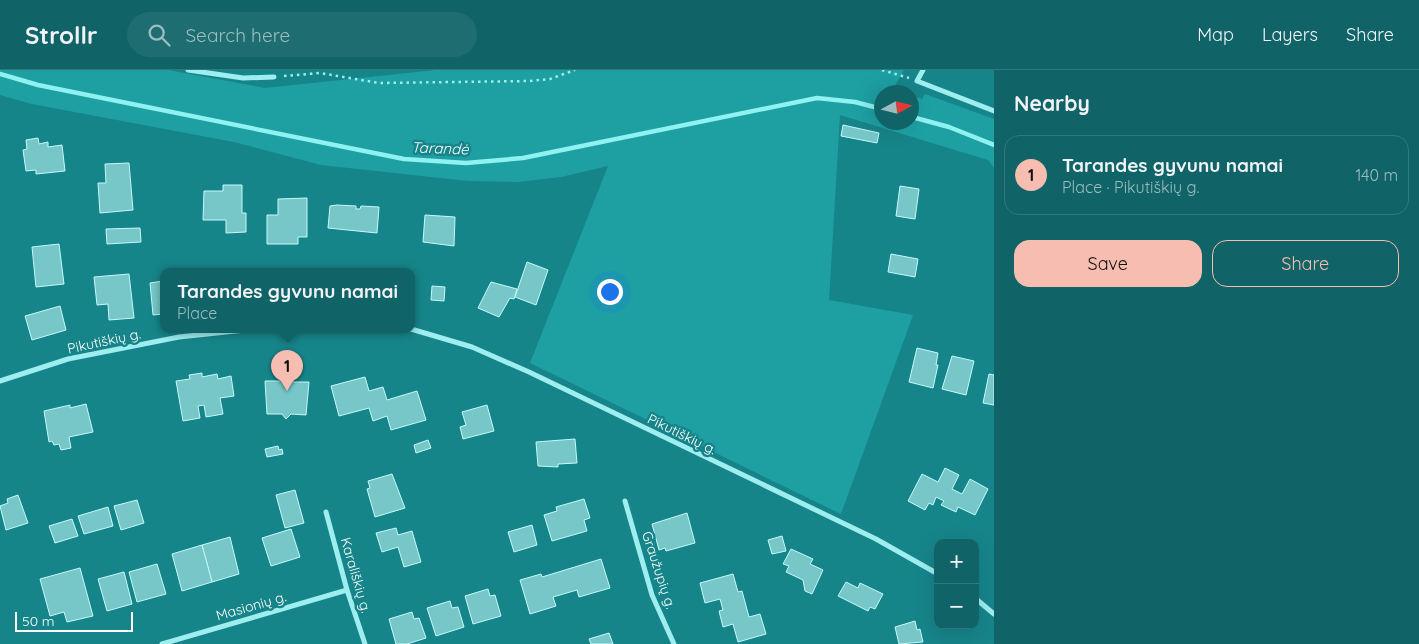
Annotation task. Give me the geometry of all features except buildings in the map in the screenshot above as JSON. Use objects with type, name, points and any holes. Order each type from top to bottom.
[{"type":"street","points":[[188,70],[243,78],[274,77]]},
{"type":"street","points":[[923,70],[917,81],[994,111]]},
{"type":"street","name":"Pikutiškių g.","points":[[415,331],[472,347],[529,372],[876,539],[934,572]]},
{"type":"street","name":"Pikutiškių g.","points":[[0,381],[68,359],[179,337],[217,333]]},
{"type":"street","name":"Graužupių g.","points":[[625,501],[652,595],[674,644]]},
{"type":"street","name":"Karališkių g.","points":[[326,512],[347,590],[365,644]]},
{"type":"street","name":"Masionių g.","points":[[162,644],[347,590]]},
{"type":"street","points":[[979,601],[994,614]]},
{"type":"path","points":[[274,77],[320,73],[379,83],[529,81],[550,79],[575,70]]},
{"type":"path","points":[[882,70],[917,81]]},
{"type":"green space","points":[[0,70],[168,70],[265,88],[436,70],[904,70],[895,85],[874,85],[874,125],[840,115],[829,300],[913,315],[841,514],[530,363],[608,166],[561,177],[518,182],[468,181],[321,165],[234,142],[32,104],[0,95]]},
{"type":"green space","points":[[925,94],[994,119],[994,168],[988,160],[889,130],[919,130],[919,98],[922,99]]},
{"type":"waterway","name":"Tarandė","points":[[0,74],[38,85],[404,159],[466,163],[523,158],[817,98],[855,102],[874,107]]},
{"type":"waterway","name":"Tarandė","points":[[919,119],[949,127],[994,145]]},
{"type":"place","name":"Tarandes gyvunu namai","points":[[287,391]]}]
